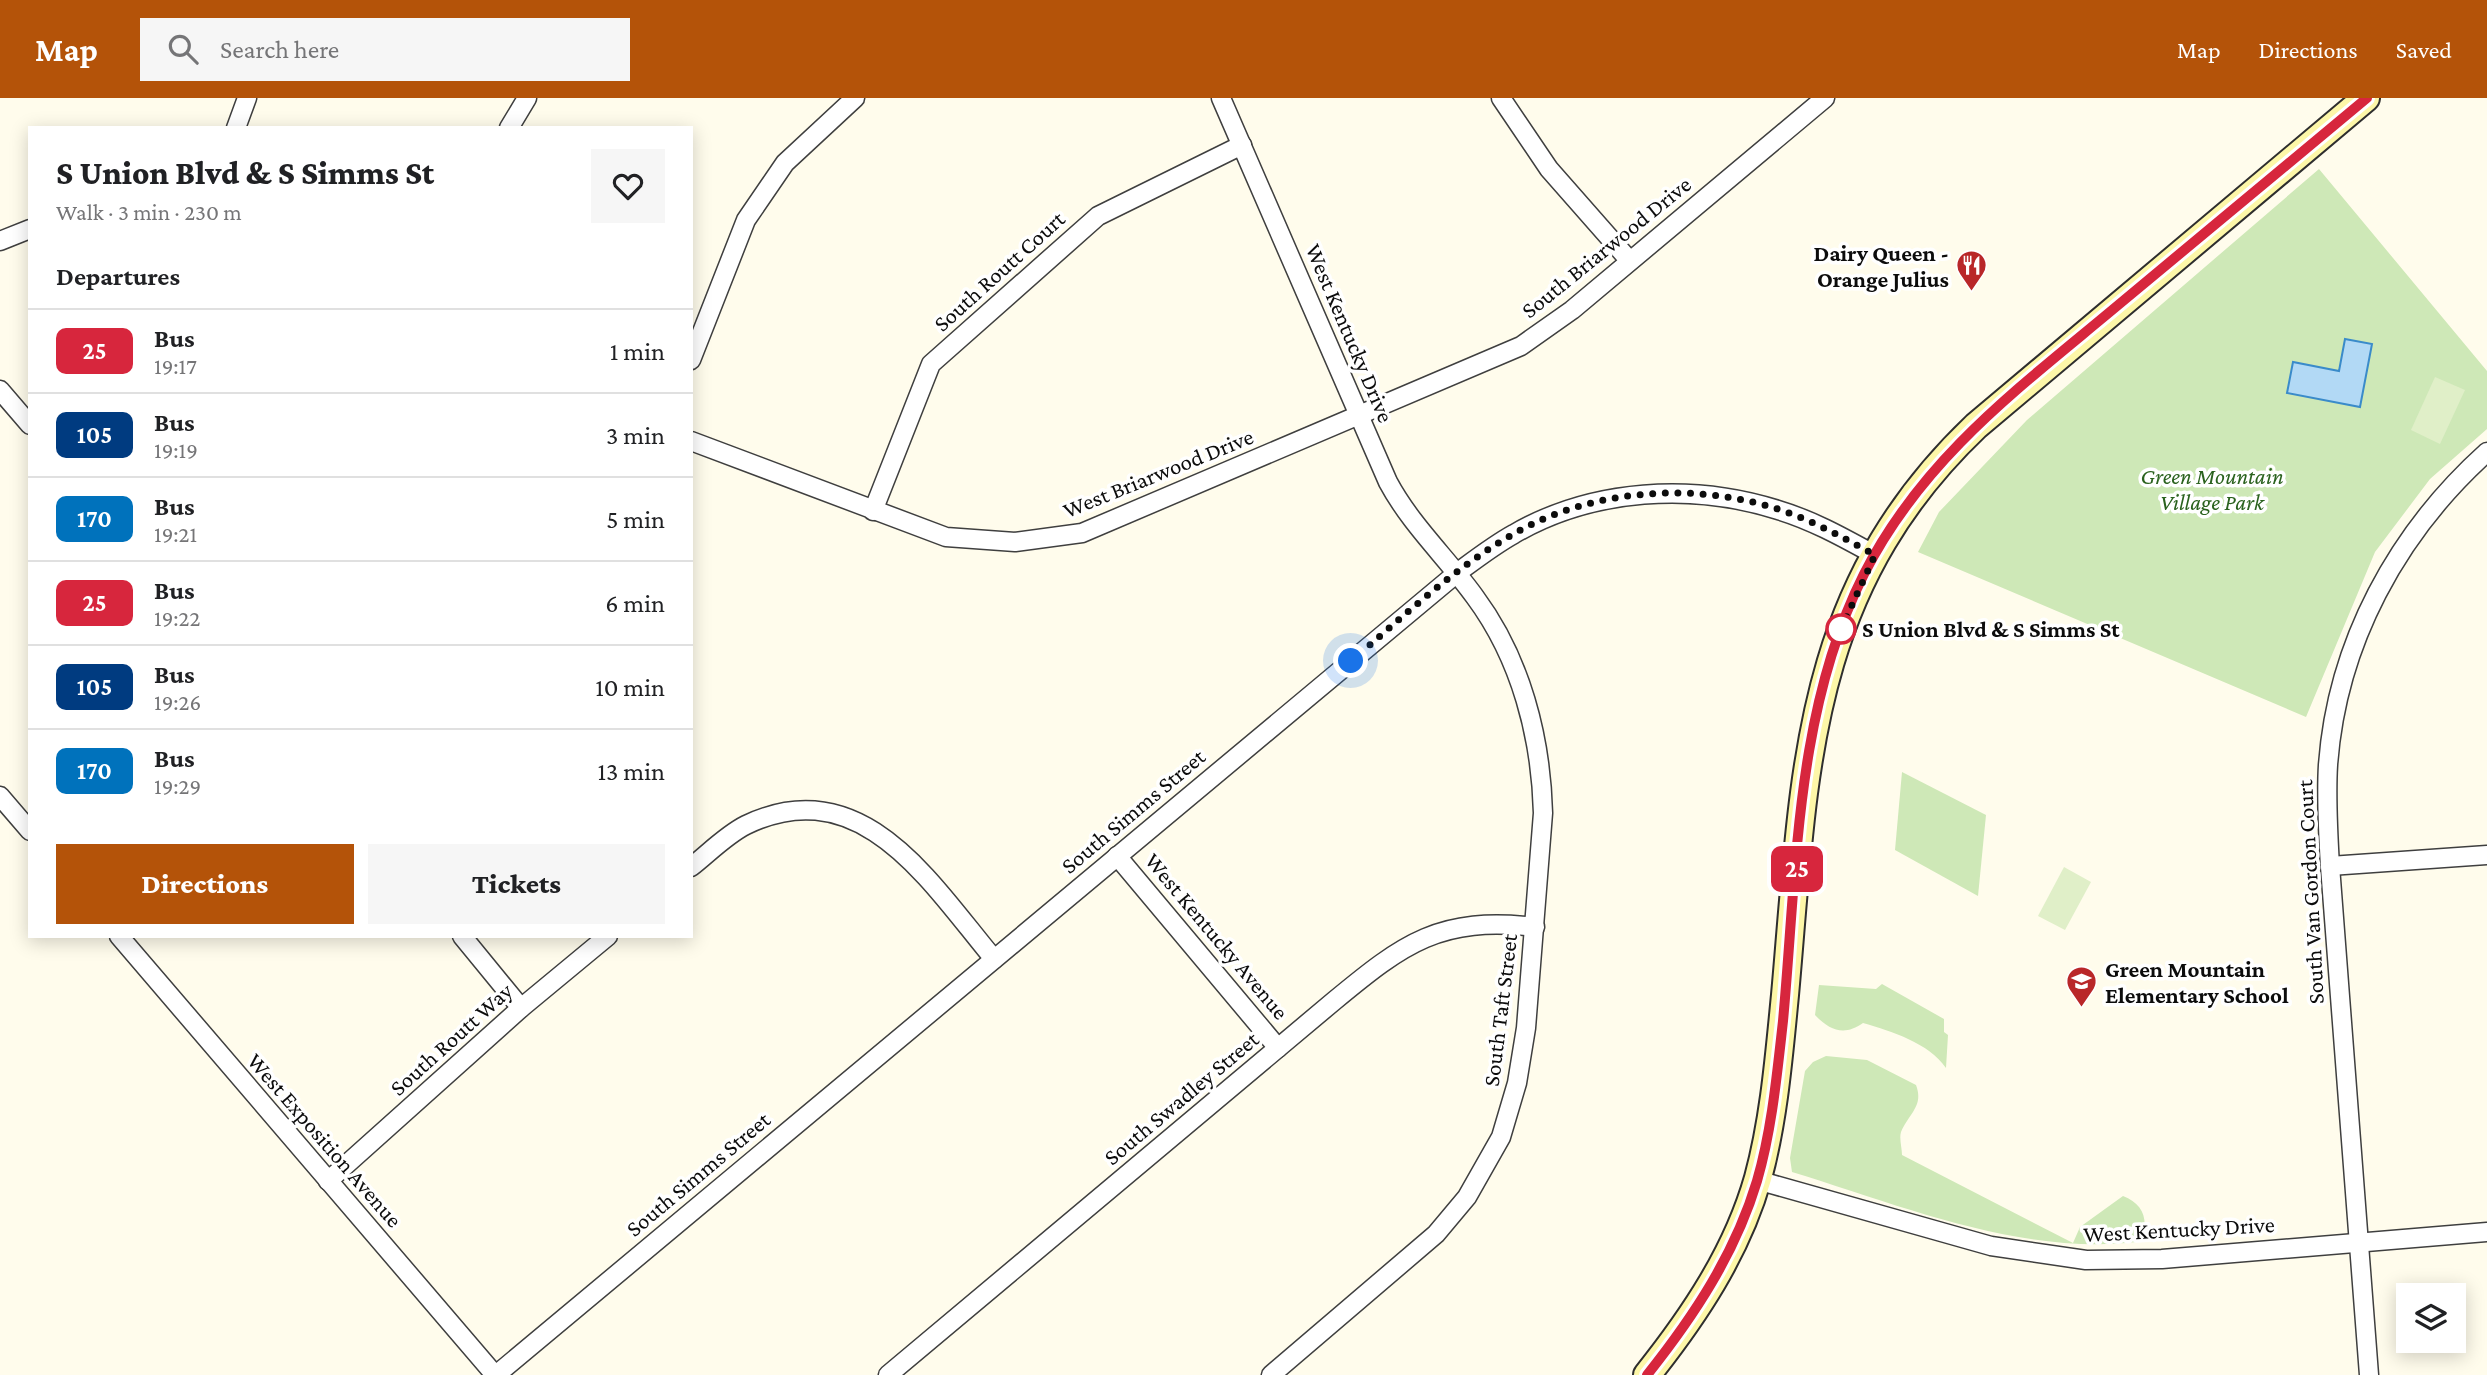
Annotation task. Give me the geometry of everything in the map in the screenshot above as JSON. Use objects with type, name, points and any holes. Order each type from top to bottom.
[{"type":"main road","points":[[1647,1375],[1687,1322],[1725,1261],[1757,1180],[1780,1045],[1811,739],[1834,645],[1875,555],[1925,478],[1983,418],[2367,98]]},
{"type":"street","points":[[510,126],[527,98]]},
{"type":"street","points":[[693,355],[746,220],[785,163],[855,98]]},
{"type":"street","name":"West Kentucky Drive","points":[[1222,98],[1398,500],[1457,573]]},
{"type":"street","points":[[1501,98],[1549,170],[1629,260]]},
{"type":"street","name":"South Briarwood Drive","points":[[1359,415],[1521,346],[1555,323],[1825,98]]},
{"type":"street","points":[[236,126],[242,100]]},
{"type":"street","name":"South Routt Court","points":[[873,512],[931,364],[1098,216],[1242,145]]},
{"type":"street","points":[[0,241],[28,230]]},
{"type":"street","points":[[0,390],[28,423]]},
{"type":"street","name":"West Briarwood Drive","points":[[693,443],[921,530],[970,541],[1015,542],[1060,538],[1102,527],[1359,415]]},
{"type":"street","name":"South Van Gordon Court","points":[[2369,1375],[2330,866],[2327,805],[2330,750],[2344,676],[2372,602],[2405,543],[2446,491],[2487,452]]},
{"type":"street","name":"South Simms Street","points":[[495,1375],[1457,573],[1515,533],[1539,521],[1600,502],[1661,493],[1717,496],[1778,509],[1803,518],[1875,555]]},
{"type":"street","name":"South Taft Street","points":[[1271,1375],[1436,1234],[1480,1176],[1501,1137],[1517,1083],[1535,927],[1543,801],[1542,777],[1531,720],[1500,637],[1457,573]]},
{"type":"street","points":[[0,796],[28,829]]},
{"type":"street","points":[[693,865],[734,833],[757,821],[802,812],[844,817],[872,829],[900,849],[994,959]]},
{"type":"street","points":[[2330,866],[2487,855]]},
{"type":"street","name":"West Kentucky Avenue","points":[[1117,856],[1278,1048]]},
{"type":"street","name":"South Swadley Street","points":[[888,1375],[1377,965],[1415,941],[1444,930],[1478,924],[1535,927]]},
{"type":"street","name":"West Exposition Avenue","points":[[121,938],[495,1375]]},
{"type":"street","points":[[464,938],[522,1008]]},
{"type":"street","name":"South Routt Way","points":[[328,1181],[522,1008],[606,938]]},
{"type":"street","name":"West Kentucky Drive","points":[[1757,1180],[1991,1246],[2053,1258],[2162,1259],[2487,1232]]},
{"type":"green space","name":"Green Mountain Village Park","points":[[2319,169],[2487,371],[2487,429],[2430,479],[2375,552],[2306,717],[1918,552],[1939,512],[2027,420]]},
{"type":"green space","points":[[2435,377],[2465,390],[2440,444],[2411,430]]},
{"type":"green space","points":[[1902,772],[1986,815],[1978,896],[1895,850]]},
{"type":"green space","points":[[2064,867],[2091,882],[2065,930],[2038,916]]},
{"type":"green space","points":[[1882,984],[1944,1019],[1944,1032],[1948,1035],[1946,1068],[1939,1059],[1920,1045],[1897,1034],[1863,1023],[1850,1029],[1838,1030],[1826,1025],[1815,1015],[1819,985],[1876,989]]},
{"type":"green space","points":[[1826,1056],[1867,1060],[1916,1085],[1917,1104],[1900,1134],[1902,1155],[2073,1243],[2005,1235],[1962,1225],[1792,1172],[1790,1158],[1805,1071],[1813,1062]]},
{"type":"green space","points":[[2123,1196],[2141,1210],[2145,1226],[2136,1242],[2073,1243],[2080,1227]]},
{"type":"water","points":[[2345,339],[2372,344],[2360,407],[2287,393],[2293,362],[2339,371]]},
{"type":"bus line","name":"25","points":[[1647,1375],[1687,1322],[1725,1261],[1757,1180],[1768,1131],[1780,1045],[1803,795],[1815,719],[1828,663],[1848,610],[1889,529],[1925,478],[1983,418],[2367,98]]},
{"type":"place","name":"Dairy Queen - Orange Julius","points":[[1972,293]]},
{"type":"place","name":"S Union Blvd & S Simms St","points":[[1841,629]]},
{"type":"place","name":"Green Mountain Elementary School","points":[[2082,1009]]},
{"type":"route","points":[[1351,661],[1457,573],[1515,533],[1567,511],[1635,495],[1661,493],[1717,496],[1778,509],[1803,518],[1875,555],[1841,629]]}]
